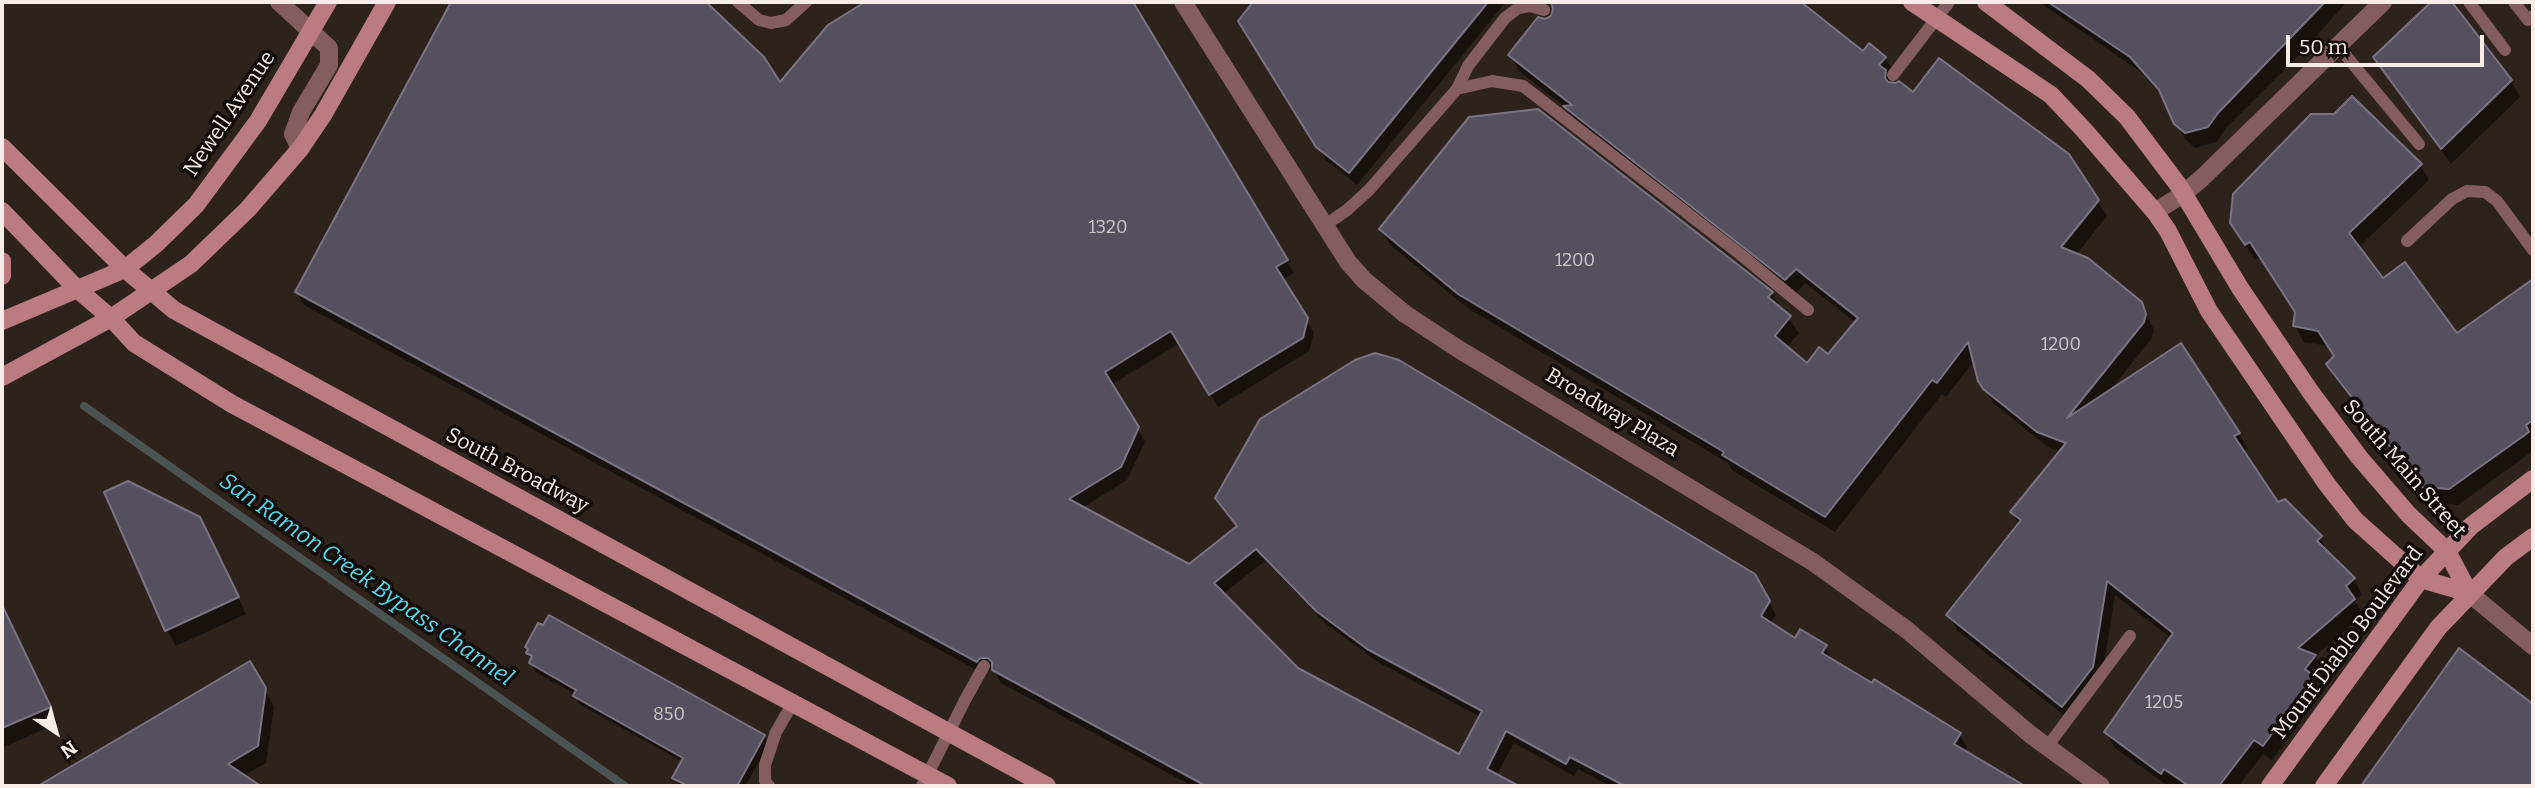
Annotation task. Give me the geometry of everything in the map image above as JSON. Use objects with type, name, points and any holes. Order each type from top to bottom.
[{"type":"main road","name":"Newell Avenue","points":[[2,321],[125,269],[156,244],[196,205],[252,130],[328,2]]},
{"type":"main road","points":[[2,377],[111,318],[191,264],[248,209],[300,149],[323,115],[387,2]]},
{"type":"main road","points":[[1912,2],[2050,95],[2084,130],[2155,212],[2168,231],[2209,311],[2326,483],[2355,520],[2421,579],[2469,593]]},
{"type":"main road","name":"South Main Street","points":[[1986,2],[2088,79],[2127,117],[2166,168],[2240,288],[2312,394],[2359,457],[2408,514],[2447,551],[2469,593]]},
{"type":"main road","name":"South Broadway","points":[[2,148],[125,269],[184,316],[1047,786]]},
{"type":"main road","points":[[2,211],[77,289],[111,318],[134,343],[232,404],[793,703],[925,781],[948,786]]},
{"type":"main road","points":[[2,261],[2,276]]},
{"type":"main road","name":"Mount Diablo Boulevard","points":[[2270,786],[2421,579],[2472,526],[2533,479]]},
{"type":"main road","points":[[2324,786],[2438,628],[2506,556],[2533,537]]},
{"type":"street","points":[[279,2],[329,48],[329,65],[301,112],[293,134],[300,149]]},
{"type":"street","name":"Broadway Plaza","points":[[1183,2],[1324,226],[1348,262],[1364,280],[1424,327],[1813,562],[1907,630],[2047,747],[2101,786]]},
{"type":"street","points":[[2155,212],[2183,194],[2383,2]]},
{"type":"street","points":[[2469,593],[2492,615],[2533,646]]},
{"type":"lane","points":[[738,2],[759,20],[771,23],[786,20],[806,2]]},
{"type":"lane","points":[[1893,75],[1949,2]]},
{"type":"lane","points":[[2469,2],[2505,50]]},
{"type":"lane","points":[[2514,2],[2528,20],[2533,16]]},
{"type":"lane","points":[[1324,226],[1369,190],[1457,89],[1468,66],[1505,18],[1518,8],[1530,6],[1544,10]]},
{"type":"lane","points":[[2338,46],[2419,144]]},
{"type":"lane","points":[[1457,89],[1492,81],[1523,86],[1743,249],[1808,310]]},
{"type":"lane","points":[[2407,240],[2452,198],[2468,191],[2485,192],[2497,201],[2533,250]]},
{"type":"lane","points":[[2047,747],[2130,636]]},
{"type":"lane","points":[[925,781],[947,733],[984,666]]},
{"type":"lane","points":[[769,786],[765,781],[765,765],[776,733],[793,703]]},
{"type":"building","points":[[451,2],[706,2],[764,57],[780,82],[828,25],[865,2],[1133,2],[1288,260],[1276,267],[1308,318],[1303,338],[1209,395],[1171,331],[1105,372],[1139,427],[1121,467],[1069,499],[1189,564],[1237,526],[1215,498],[1260,419],[1355,360],[1375,353],[1399,360],[1755,574],[1770,601],[1761,616],[1795,638],[1800,629],[1827,645],[1822,653],[1872,683],[1874,679],[1961,733],[1954,744],[2025,786],[1625,786],[1570,757],[1566,764],[1506,731],[1487,769],[1519,786],[1206,786],[992,670],[992,662],[988,658],[980,658],[977,662],[295,292]],"holes":[[[1256,549],[1316,611],[1367,649],[1482,711],[1459,754],[1298,668],[1214,583]]]},
{"type":"building","points":[[1253,2],[1488,2],[1349,173],[1316,147],[1238,21]]},
{"type":"building","points":[[1551,2],[1801,2],[1863,51],[1869,43],[1886,57],[1879,65],[1886,70],[1885,78],[1888,82],[1899,81],[1913,92],[1939,58],[2069,154],[2099,200],[2061,247],[2088,258],[2142,302],[2146,314],[2144,322],[2067,418],[2181,343],[2240,433],[2234,436],[2278,502],[2285,499],[2322,536],[2317,541],[2355,578],[2346,586],[2355,599],[2298,648],[2316,655],[2305,669],[2314,676],[2263,746],[2254,740],[2219,786],[2189,786],[2164,769],[2161,774],[2104,732],[2173,633],[2107,581],[2093,667],[2062,707],[1946,615],[2021,520],[2010,512],[2066,443],[2037,432],[1983,389],[1978,381],[1968,342],[1937,383],[1932,380],[1825,517],[1722,455],[1724,452],[1458,294],[1379,229],[1469,117],[1538,109],[1773,292],[1768,297],[1791,316],[1775,336],[1807,363],[1819,347],[1828,354],[1858,318],[1796,269],[1785,280],[1563,106],[1572,105],[1508,55],[1538,17],[1545,19],[1551,16]]},
{"type":"building","points":[[2048,2],[2325,2],[2218,113],[2208,127],[2185,133],[2174,124],[2159,90],[2130,57]]},
{"type":"building","points":[[2431,2],[2452,2],[2512,80],[2441,149],[2373,57]]},
{"type":"building","points":[[2352,96],[2422,164],[2349,233],[2383,278],[2405,262],[2457,333],[2533,279],[2533,420],[2526,425],[2529,432],[2449,489],[2421,487],[2326,364],[2334,356],[2318,331],[2293,326],[2295,312],[2250,242],[2245,245],[2230,223],[2233,194],[2311,114],[2334,114]]},
{"type":"building","points":[[128,481],[200,517],[239,597],[165,631],[104,492]]},
{"type":"building","points":[[2,605],[51,707],[2,728]]},
{"type":"building","points":[[549,615],[765,735],[737,786],[688,786],[672,778],[683,758],[573,696],[576,690],[529,663],[532,656],[526,653],[528,649],[525,647],[538,623],[543,625]]},
{"type":"building","points":[[2459,648],[2533,704],[2533,786],[2361,786]]},
{"type":"building","points":[[250,661],[266,688],[258,746],[228,764],[261,786],[38,786]]},
{"type":"waterway","name":"San Ramon Creek Bypass Channel","points":[[84,406],[625,786]]}]
